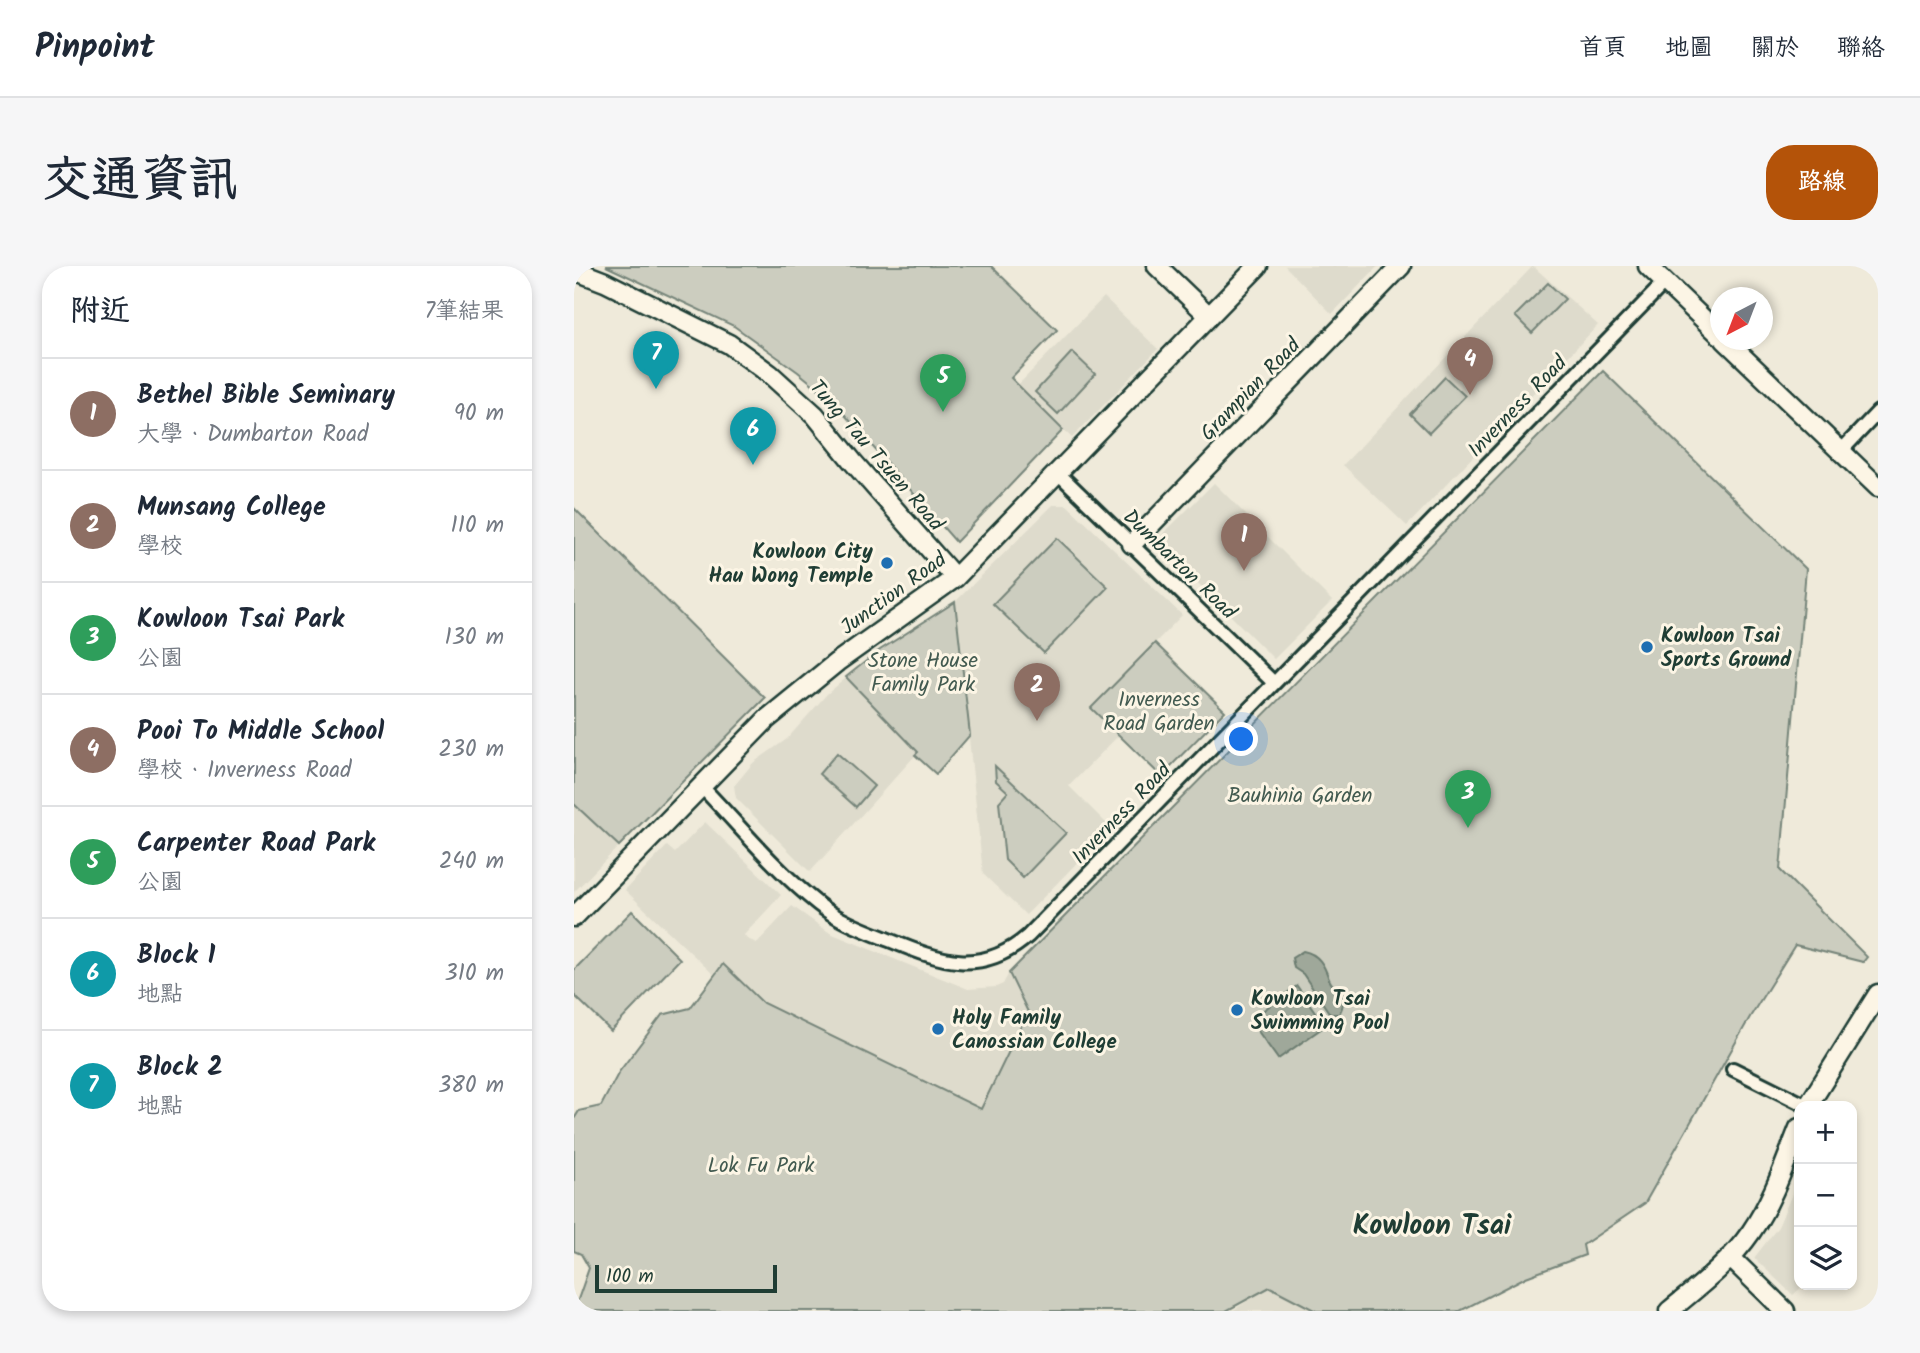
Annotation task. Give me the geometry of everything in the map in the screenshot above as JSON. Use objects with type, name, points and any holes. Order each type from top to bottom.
[{"type":"main road","points":[[1157,266],[1209,317]]},
{"type":"main road","name":"Junction Road","points":[[574,917],[789,700],[837,662],[955,578],[1258,266]]},
{"type":"main road","name":"Grampian Road","points":[[1132,544],[1401,266]]},
{"type":"main road","points":[[1648,266],[1710,325]]},
{"type":"main road","name":"Tung Tau Tsuen Road","points":[[574,271],[606,282],[729,344],[770,373],[815,415],[955,578]]},
{"type":"main road","points":[[1736,350],[1878,487]]},
{"type":"main road","points":[[1810,1101],[1878,994]]},
{"type":"main road","points":[[1669,1311],[1730,1257],[1763,1213],[1794,1140]]},
{"type":"main road","points":[[1730,1257],[1785,1311]]},
{"type":"street","name":"Inverness Road","points":[[701,786],[806,894],[830,913],[857,928],[930,957],[952,962],[974,962],[1003,954],[1028,936],[1665,282]]},
{"type":"street","points":[[1841,450],[1878,412]]},
{"type":"street","name":"Dumbarton Road","points":[[1058,473],[1274,683]]},
{"type":"street","points":[[1733,1069],[1797,1101]]},
{"type":"shaded area","points":[[1285,266],[1378,266],[1332,314]]},
{"type":"shaded area","points":[[1533,266],[1598,325],[1407,526],[1343,465]]},
{"type":"shaded area","points":[[1104,297],[1158,349],[1072,438],[1018,385]]},
{"type":"shaded area","points":[[1214,483],[1332,601],[1274,659],[1156,541]]},
{"type":"shaded area","points":[[1053,505],[1067,505],[1182,615],[1092,708],[1119,735],[1069,786],[1111,828],[1026,915],[983,874],[955,602]]},
{"type":"shaded area","points":[[858,668],[930,739],[810,872],[736,798],[734,786],[753,763],[787,739],[827,694]]},
{"type":"shaded area","points":[[574,804],[619,846],[574,892]]},
{"type":"shaded area","points":[[705,822],[781,895],[744,935],[747,939],[757,943],[792,906],[830,933],[968,989],[996,987],[1003,984],[1009,973],[1028,1012],[981,1110],[763,1003],[723,964],[713,974],[625,890],[667,846],[675,853]]},
{"type":"shaded area","points":[[1303,951],[1320,961],[1340,995],[1343,1003],[1339,1014],[1330,1014],[1303,974],[1294,968],[1292,958]]},
{"type":"shaded area","points":[[1297,986],[1325,1026],[1278,1059],[1250,1020]]},
{"type":"shaded area","points":[[1794,1189],[1794,1290],[1798,1290],[1793,1295],[1754,1258],[1778,1227]]},
{"type":"shaded area","points":[[1270,1286],[1316,1311],[1232,1311]]},
{"type":"green space","points":[[606,266],[991,266],[1057,330],[1011,378],[1063,430],[956,542],[831,399],[798,372],[734,326]]},
{"type":"green space","points":[[1548,283],[1565,299],[1532,333],[1515,316]]},
{"type":"green space","points":[[1072,352],[1095,374],[1058,414],[1035,392]]},
{"type":"green space","points":[[1603,371],[1806,569],[1780,870],[1867,957],[1863,962],[1795,945],[1750,1017],[1645,1203],[1583,1245],[1585,1255],[1526,1277],[1460,1311],[1316,1311],[1270,1287],[1226,1311],[574,1311],[589,1268],[581,1254],[574,1251],[574,1119],[579,1111],[601,1106],[619,1072],[662,1015],[690,1008],[723,964],[763,1003],[981,1109],[1028,1012],[1009,973]]},
{"type":"green space","points":[[1445,377],[1465,396],[1429,433],[1410,414]]},
{"type":"green space","points":[[574,508],[765,698],[619,846],[574,804]]},
{"type":"green space","points":[[1057,538],[1108,587],[1044,653],[993,604]]},
{"type":"green space","name":"Stone House Family Park","points":[[955,602],[970,735],[936,774],[915,755],[918,752],[846,677],[880,650]]},
{"type":"green space","name":"Inverness Road Garden","points":[[1155,643],[1225,711],[1161,776],[1091,708]]},
{"type":"green space","points":[[837,753],[874,786],[856,807],[819,774]]},
{"type":"green space","points":[[995,766],[1066,833],[1023,878],[1005,860],[999,802],[1008,792],[996,781]]},
{"type":"green space","points":[[632,911],[680,959],[611,1031],[574,995],[574,970]]},
{"type":"place","name":"Block 2","points":[[656,389]]},
{"type":"place","name":"Pooi To Middle School","points":[[1470,395]]},
{"type":"place","name":"Carpenter Road Park","points":[[943,412]]},
{"type":"place","name":"Block 1","points":[[753,465]]},
{"type":"place","name":"Kowloon City Hau Wong Temple","points":[[887,563]]},
{"type":"place","name":"Bethel Bible Seminary","points":[[1244,571]]},
{"type":"place","name":"Kowloon Tsai Sports Ground","points":[[1647,647]]},
{"type":"place","name":"Munsang College","points":[[1037,721]]},
{"type":"place","name":"Kowloon Tsai Park","points":[[1468,828]]},
{"type":"place","name":"Kowloon Tsai Swimming Pool","points":[[1237,1010]]},
{"type":"place","name":"Holy Family Canossian College","points":[[938,1029]]},
{"type":"district","name":"Kowloon Tsai","points":[[1432,1224]]},
{"type":"park label","name":"Bauhinia Garden","points":[[1300,795]]},
{"type":"park label","name":"Lok Fu Park","points":[[761,1165]]}]
